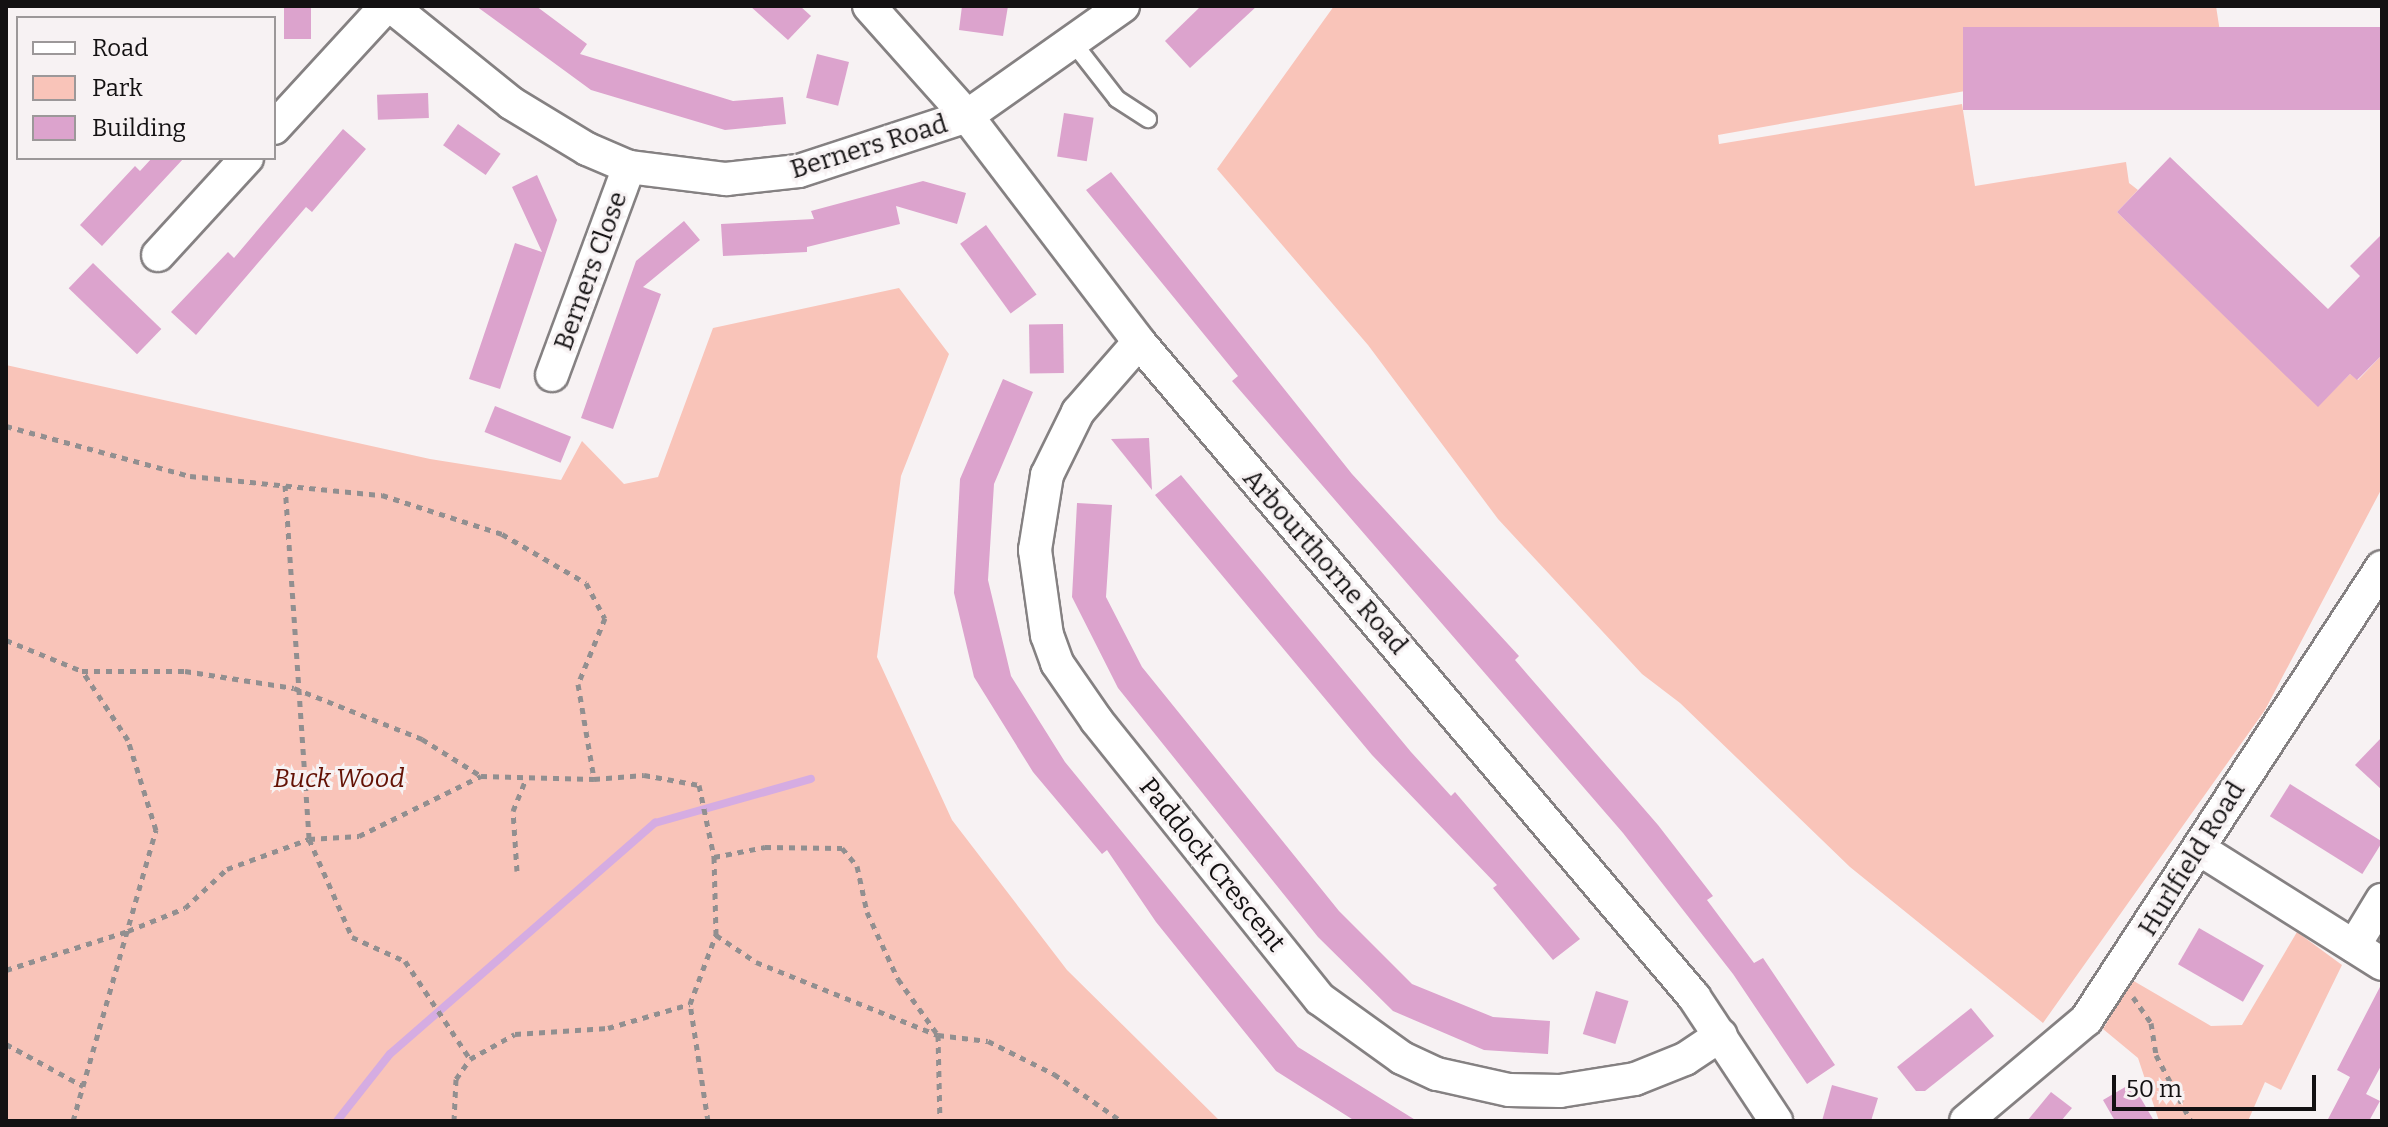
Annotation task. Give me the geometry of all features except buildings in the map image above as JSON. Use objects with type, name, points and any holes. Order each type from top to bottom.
[{"type":"street","points":[[276,126],[388,6]]},
{"type":"street","name":"Berners Road","points":[[388,6],[511,103],[629,167],[693,177],[763,178],[834,162],[967,116],[1075,45],[1123,6]]},
{"type":"street","name":"Arbourthorne Road","points":[[869,6],[967,116],[1139,342],[1540,809],[1721,1035],[1776,1121]]},
{"type":"street","points":[[158,255],[245,160]]},
{"type":"street","name":"Berners Close","points":[[552,375],[629,167]]},
{"type":"street","name":"Paddock Crescent","points":[[1139,342],[1078,412],[1047,475],[1035,550],[1047,635],[1057,663],[1097,721],[1320,999],[1402,1058],[1437,1074],[1509,1090],[1560,1091],[1635,1079],[1685,1059],[1721,1035]]},
{"type":"street","name":"Hurlfield Road","points":[[1966,1121],[2086,1020],[2201,850],[2382,567]]},
{"type":"street","points":[[2201,850],[2382,964]]},
{"type":"street","points":[[2354,946],[2382,900]]},
{"type":"lane","points":[[1075,45],[1117,99],[1148,119]]},
{"type":"path","points":[[6,426],[190,476],[397,500],[502,534],[586,583],[605,618],[578,684],[594,779]]},
{"type":"path","points":[[285,485],[294,688],[309,839],[352,937],[405,961],[470,1059]]},
{"type":"path","points":[[6,640],[82,671],[185,671],[294,688],[422,739],[481,776],[525,781],[644,775],[699,785],[714,857],[716,935],[690,1004],[708,1121]]},
{"type":"path","points":[[73,1121],[105,991],[128,931],[156,830],[128,740],[82,671]]},
{"type":"path","points":[[6,970],[128,931],[185,908],[227,869],[309,839],[359,836],[481,776]]},
{"type":"path","points":[[517,871],[513,811],[525,781]]},
{"type":"path","points":[[714,857],[765,847],[842,848],[857,866],[867,912],[898,979],[938,1035],[940,1121]]},
{"type":"path","points":[[716,935],[756,962],[832,997],[938,1035],[988,1041],[1054,1074],[1121,1121]]},
{"type":"path","points":[[2112,982],[2138,1001],[2151,1023],[2156,1055],[2191,1121]]},
{"type":"path","points":[[454,1121],[456,1079],[470,1059],[515,1034],[608,1028],[690,1004]]},
{"type":"path","points":[[6,1044],[83,1086]]},
{"type":"green space","points":[[1334,6],[2216,6],[2220,32],[1980,72],[1982,88],[1718,135],[1719,144],[1962,104],[1975,186],[2126,162],[2129,183],[2138,190],[2117,212],[2318,406],[2350,374],[2358,380],[2382,355],[2382,488],[2265,710],[2043,1023],[1850,867],[1680,703],[1642,674],[1498,519],[1368,345],[1217,169]]},
{"type":"green space","name":"Buck Wood","points":[[899,288],[949,354],[901,476],[877,657],[952,820],[1067,970],[1220,1121],[6,1121],[6,365],[430,459],[561,480],[582,441],[624,484],[658,477],[713,328]]},
{"type":"green space","points":[[2297,932],[2342,965],[2281,1090],[2265,1082],[2248,1121],[2159,1121],[2138,1058],[2103,1029],[2132,980],[2211,1026],[2242,1025]]},
{"type":"waterway","points":[[337,1121],[390,1054],[655,823],[811,779]]}]
